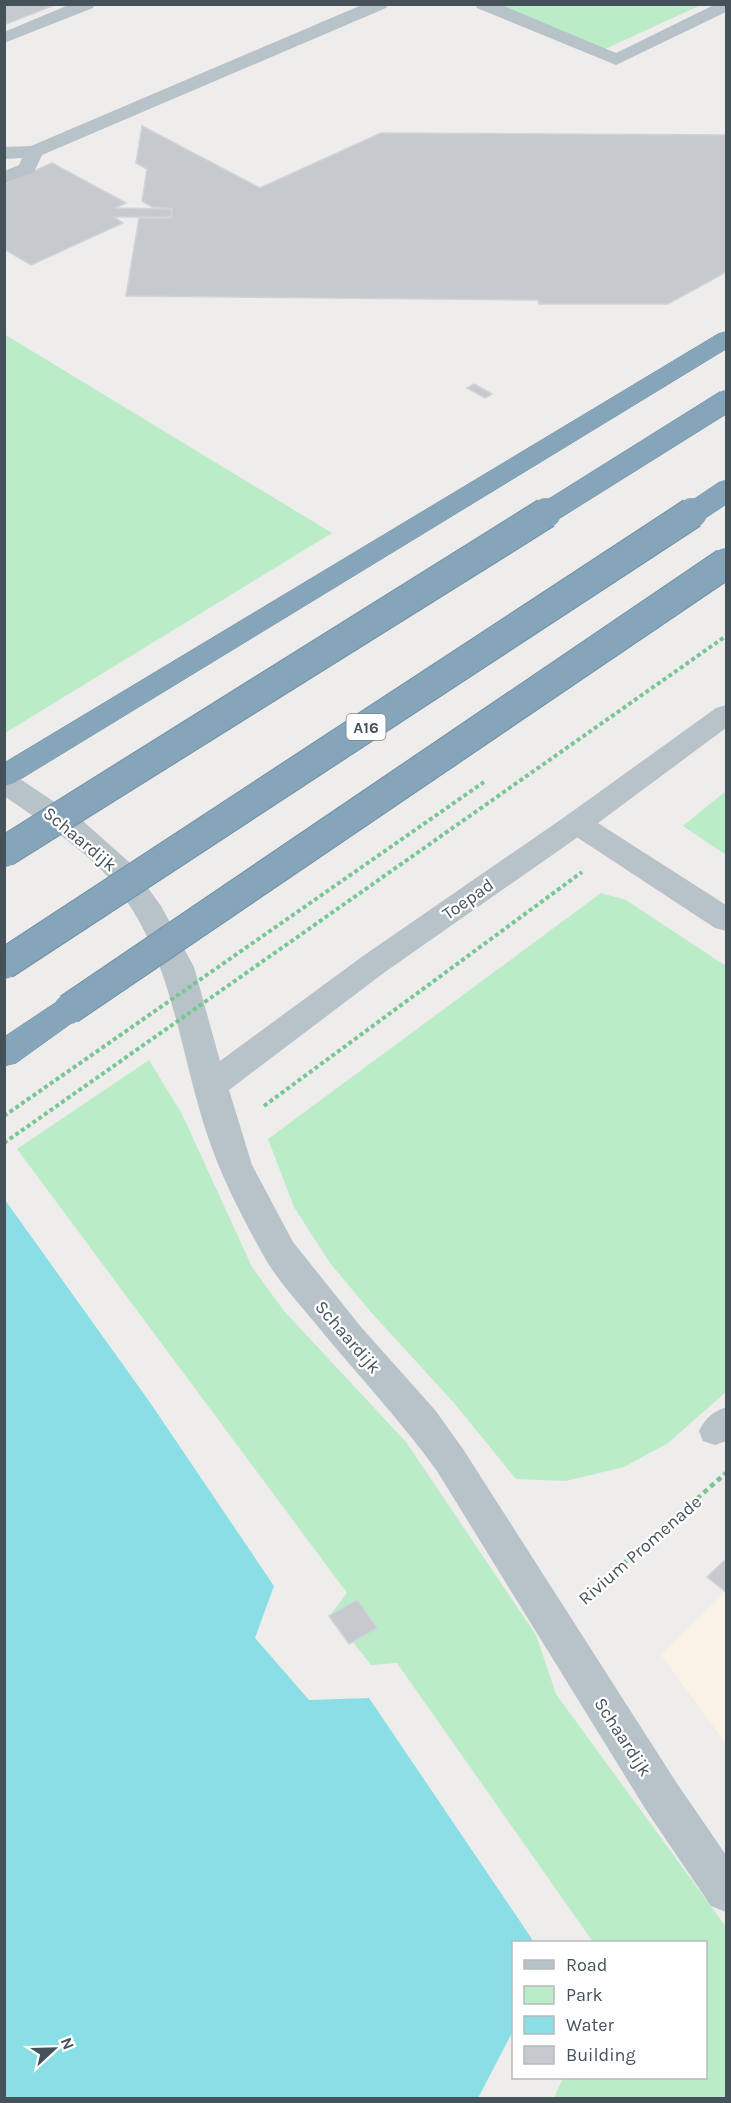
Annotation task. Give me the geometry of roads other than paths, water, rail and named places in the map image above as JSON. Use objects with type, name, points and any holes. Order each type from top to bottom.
[{"type":"highway","points":[[4,776],[726,339]]},
{"type":"highway","points":[[4,852],[726,401]]},
{"type":"highway","name":"A16","points":[[4,963],[726,491]]},
{"type":"highway","points":[[4,1054],[726,563]]},
{"type":"street","name":"Toepad","points":[[211,1086],[374,964],[577,823],[726,714]]},
{"type":"street","name":"Schaardijk","points":[[4,782],[72,828],[119,870],[150,914],[178,967],[224,1135],[255,1206],[280,1252],[303,1284],[429,1431],[450,1460],[552,1626],[661,1796],[726,1891]]},
{"type":"street","points":[[577,823],[726,920]]},
{"type":"lane","points":[[4,38],[87,4]]},
{"type":"lane","points":[[4,153],[34,152],[380,4]]},
{"type":"lane","points":[[483,4],[616,60],[726,6]]},
{"type":"lane","points":[[4,178],[27,168],[34,152]]},
{"type":"water","points":[[5,1200],[149,1401],[274,1586],[255,1638],[309,1700],[369,1698],[532,1941],[512,1941],[512,2033],[478,2098],[5,2098]]}]
